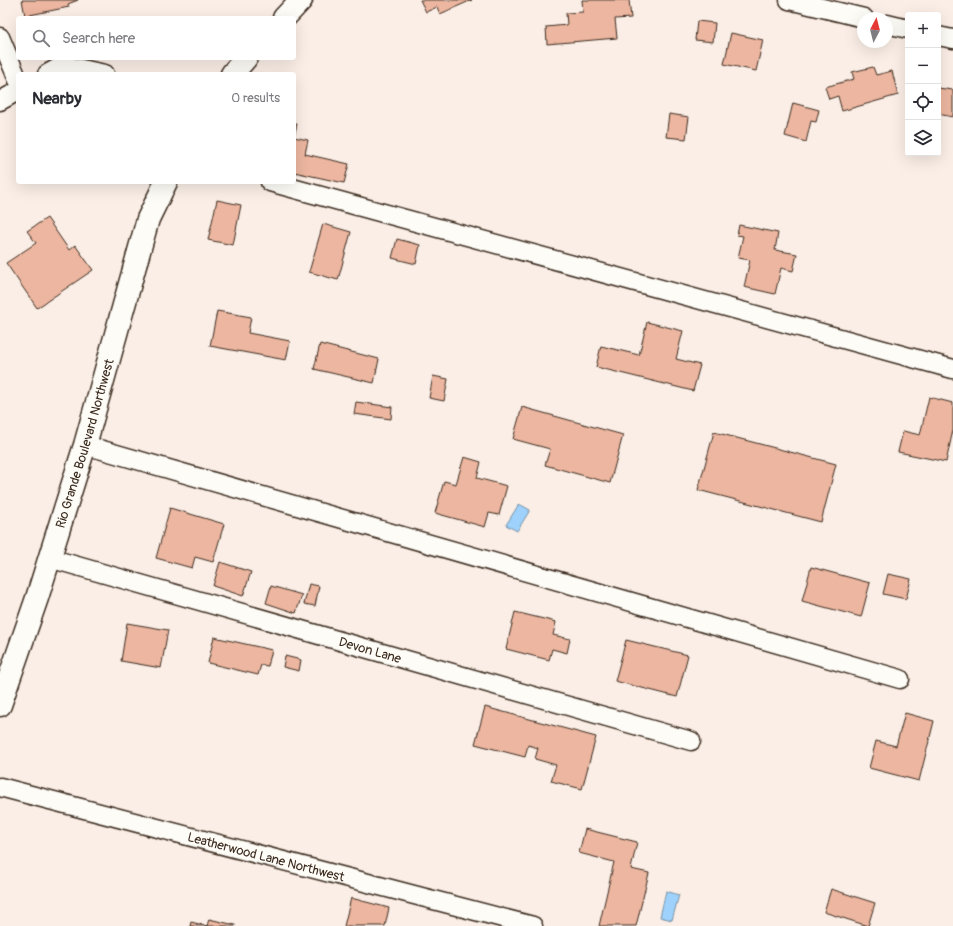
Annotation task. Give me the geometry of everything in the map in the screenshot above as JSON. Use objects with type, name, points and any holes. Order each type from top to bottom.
[{"type":"street","points":[[286,16],[301,0]]},
{"type":"street","points":[[789,0],[857,16]]},
{"type":"street","points":[[893,25],[905,28]]},
{"type":"street","points":[[941,37],[953,39]]},
{"type":"street","points":[[0,38],[16,75]]},
{"type":"street","points":[[234,72],[244,60]]},
{"type":"street","points":[[51,72],[63,65],[96,72]]},
{"type":"street","points":[[0,101],[16,92]]},
{"type":"street","name":"Rio Grande Boulevard Northwest","points":[[0,705],[85,445],[148,219],[165,184]]},
{"type":"street","points":[[277,184],[953,369]]},
{"type":"street","points":[[85,445],[900,679]]},
{"type":"street","name":"Devon Lane","points":[[49,558],[691,741]]},
{"type":"street","name":"Leatherwood Lane Northwest","points":[[0,787],[533,926]]},
{"type":"water","points":[[519,504],[530,510],[517,531],[506,525]]},
{"type":"water","points":[[666,891],[679,895],[672,920],[660,917]]},
{"type":"building","points":[[22,0],[78,0],[68,4],[69,7],[25,16]]},
{"type":"building","points":[[420,0],[472,0],[440,14],[437,7],[426,12]]},
{"type":"building","points":[[582,0],[629,0],[631,18],[615,19],[617,38],[547,44],[546,27],[567,25],[566,13],[583,12]]},
{"type":"building","points":[[697,21],[715,23],[713,42],[695,40]]},
{"type":"building","points":[[731,33],[763,40],[756,71],[724,64]]},
{"type":"building","points":[[873,67],[876,75],[892,71],[898,95],[842,111],[838,96],[829,99],[825,87],[854,79],[852,72]]},
{"type":"building","points":[[941,88],[953,90],[953,117],[941,115]]},
{"type":"building","points":[[793,103],[819,110],[816,122],[811,121],[806,142],[785,136]]},
{"type":"building","points":[[669,114],[689,117],[686,139],[666,137]]},
{"type":"building","points":[[296,137],[308,140],[305,154],[349,164],[344,183],[296,172]]},
{"type":"building","points":[[217,200],[241,205],[233,245],[208,240]]},
{"type":"building","points":[[47,218],[69,250],[75,245],[93,270],[37,308],[6,263],[36,243],[27,231]]},
{"type":"building","points":[[323,224],[351,232],[338,280],[309,272]]},
{"type":"building","points":[[739,225],[778,233],[775,250],[797,254],[793,271],[781,268],[775,294],[744,287],[750,260],[738,258],[743,236],[737,235]]},
{"type":"building","points":[[397,239],[420,245],[416,264],[392,258]]},
{"type":"building","points":[[217,311],[251,317],[248,333],[290,341],[286,360],[210,346]]},
{"type":"building","points":[[647,322],[683,331],[676,359],[700,365],[693,391],[596,367],[601,346],[639,355]]},
{"type":"building","points":[[320,344],[379,359],[374,383],[314,369]]},
{"type":"building","points":[[433,376],[448,379],[444,401],[429,398]]},
{"type":"building","points":[[929,397],[953,403],[953,430],[946,462],[898,452],[903,431],[920,435]]},
{"type":"building","points":[[356,402],[392,407],[391,419],[354,414]]},
{"type":"building","points":[[522,407],[623,435],[610,483],[545,465],[550,449],[513,439]]},
{"type":"building","points":[[714,432],[836,464],[821,522],[698,490]]},
{"type":"building","points":[[464,457],[481,462],[477,478],[507,486],[499,515],[489,513],[485,527],[435,513],[444,481],[456,484]]},
{"type":"building","points":[[170,508],[224,524],[213,562],[195,557],[192,568],[156,558]]},
{"type":"building","points":[[220,562],[251,572],[243,596],[213,586]]},
{"type":"building","points":[[811,567],[870,583],[861,617],[802,601]]},
{"type":"building","points":[[888,574],[911,579],[906,599],[883,594]]},
{"type":"building","points":[[309,584],[319,586],[315,606],[304,604]]},
{"type":"building","points":[[271,586],[302,595],[296,613],[266,603]]},
{"type":"building","points":[[515,612],[556,622],[553,635],[570,639],[567,653],[552,649],[549,660],[506,649]]},
{"type":"building","points":[[127,623],[168,630],[161,668],[121,661]]},
{"type":"building","points":[[214,637],[272,650],[268,666],[261,665],[258,675],[208,663]]},
{"type":"building","points":[[626,640],[688,655],[677,697],[615,681]]},
{"type":"building","points":[[285,656],[301,660],[299,671],[283,667]]},
{"type":"building","points":[[485,707],[596,737],[582,789],[551,781],[556,765],[535,759],[538,748],[528,745],[525,757],[475,744]]},
{"type":"building","points":[[905,713],[934,721],[919,781],[869,768],[876,741],[896,746]]},
{"type":"building","points":[[585,829],[637,842],[631,869],[649,873],[636,926],[599,926],[614,862],[579,853]]},
{"type":"building","points":[[831,889],[875,903],[868,926],[824,912]]},
{"type":"building","points":[[351,898],[389,908],[385,926],[344,926]]},
{"type":"building","points":[[209,919],[235,925],[235,926],[207,926]]},
{"type":"building","points":[[191,922],[207,926],[190,926]]}]
